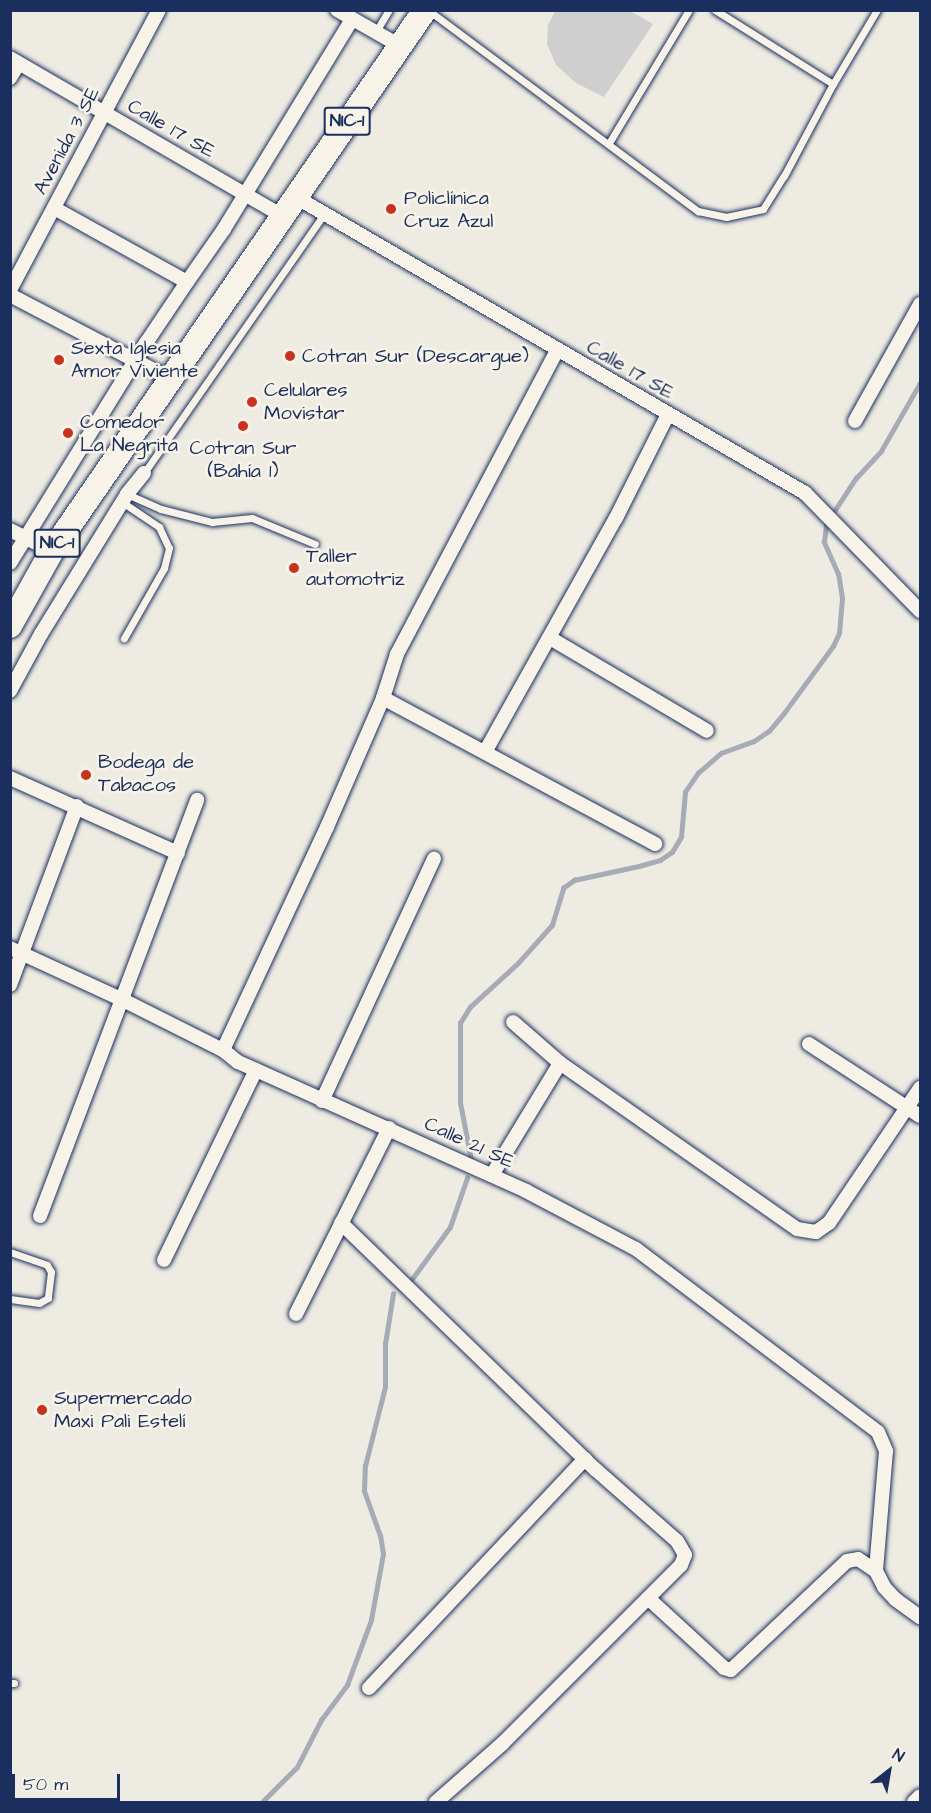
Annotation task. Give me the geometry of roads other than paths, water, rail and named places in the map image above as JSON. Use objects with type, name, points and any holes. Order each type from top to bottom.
[{"type":"highway","name":"NIC-1","points":[[10,626],[51,551],[288,206],[427,10]]},
{"type":"street","name":"Avenida 3 SE","points":[[10,293],[159,10]]},
{"type":"street","points":[[337,10],[400,46]]},
{"type":"street","points":[[10,563],[137,359],[245,194],[352,19]]},
{"type":"street","name":"Calle 17 SE","points":[[15,60],[245,194],[324,214],[805,493],[921,611]]},
{"type":"street","points":[[10,78],[15,60]]},
{"type":"street","points":[[54,208],[187,282]]},
{"type":"street","points":[[10,293],[169,378]]},
{"type":"street","points":[[855,421],[921,304]]},
{"type":"street","points":[[223,1050],[327,827],[383,698],[397,654],[557,350]]},
{"type":"street","points":[[485,752],[616,518],[668,414]]},
{"type":"street","points":[[10,691],[41,634],[125,498],[144,473]]},
{"type":"street","points":[[99,482],[125,498]]},
{"type":"street","points":[[10,530],[51,551]]},
{"type":"street","points":[[550,638],[707,731]]},
{"type":"street","points":[[383,698],[655,844]]},
{"type":"street","points":[[10,778],[178,853]]},
{"type":"street","points":[[40,1216],[197,800]]},
{"type":"street","points":[[10,985],[16,951],[77,806]]},
{"type":"street","points":[[322,1101],[434,860]]},
{"type":"street","name":"Calle 21 SE","points":[[16,951],[123,1000],[223,1050],[238,1062],[492,1175],[636,1249],[878,1432],[886,1451],[876,1571]]},
{"type":"street","points":[[513,1022],[561,1063],[797,1229],[816,1232],[829,1223],[921,1088]]},
{"type":"street","points":[[809,1044],[921,1116]]},
{"type":"street","points":[[492,1175],[561,1063]]},
{"type":"street","points":[[164,1260],[256,1070]]},
{"type":"street","points":[[296,1314],[389,1128]]},
{"type":"street","points":[[341,1223],[585,1459],[682,1548],[685,1555],[681,1565],[445,1800]]},
{"type":"street","points":[[369,1688],[585,1459]]},
{"type":"street","points":[[648,1598],[724,1668],[731,1670],[847,1561],[858,1559],[876,1571],[884,1587],[895,1599],[921,1617]]},
{"type":"street","points":[[914,1803],[921,1796]]},
{"type":"lane","points":[[375,33],[389,10]]},
{"type":"lane","points":[[427,10],[698,211],[726,217],[763,208],[784,176],[833,84],[877,10]]},
{"type":"lane","points":[[609,143],[689,10]]},
{"type":"lane","points":[[715,10],[833,84]]},
{"type":"lane","points":[[144,473],[324,214]]},
{"type":"lane","points":[[125,498],[212,522],[252,518],[315,544]]},
{"type":"lane","points":[[124,639],[164,567],[169,548],[159,527],[125,498]]},
{"type":"lane","points":[[10,1252],[47,1265],[51,1272],[48,1298],[39,1303],[10,1299]]},
{"type":"waterway","points":[[835,510],[856,478],[881,451],[920,383]]},
{"type":"waterway","points":[[471,1160],[460,1103],[460,1023],[470,1007],[518,963],[552,925],[563,888],[574,880],[639,866],[660,860],[672,852],[681,837],[685,792],[698,773],[721,753],[754,741],[769,731],[784,713],[833,646],[839,633],[842,598],[838,574],[824,542],[826,525]]},
{"type":"waterway","points":[[412,1279],[450,1227],[467,1178]]},
{"type":"waterway","points":[[262,1802],[297,1767],[321,1720],[347,1685],[371,1620],[383,1554],[380,1536],[364,1491],[365,1466],[385,1387],[385,1344],[393,1294]]},
{"type":"place","name":"Policlínica Cruz Azul","points":[[391,209]]},
{"type":"place","name":"Cotran Sur (Descargue)","points":[[290,356]]},
{"type":"place","name":"Sexta Iglesia Amor Viviente","points":[[59,360]]},
{"type":"place","name":"Celulares Movistar","points":[[252,402]]},
{"type":"place","name":"Cotran Sur (Bahía 1)","points":[[243,426]]},
{"type":"place","name":"Comedor La Negrita","points":[[68,433]]},
{"type":"place","name":"Taller automotriz","points":[[294,568]]},
{"type":"place","name":"Bodega de Tabacos","points":[[86,775]]},
{"type":"place","name":"Supermercado Maxi Pali Estelí","points":[[42,1410]]}]
